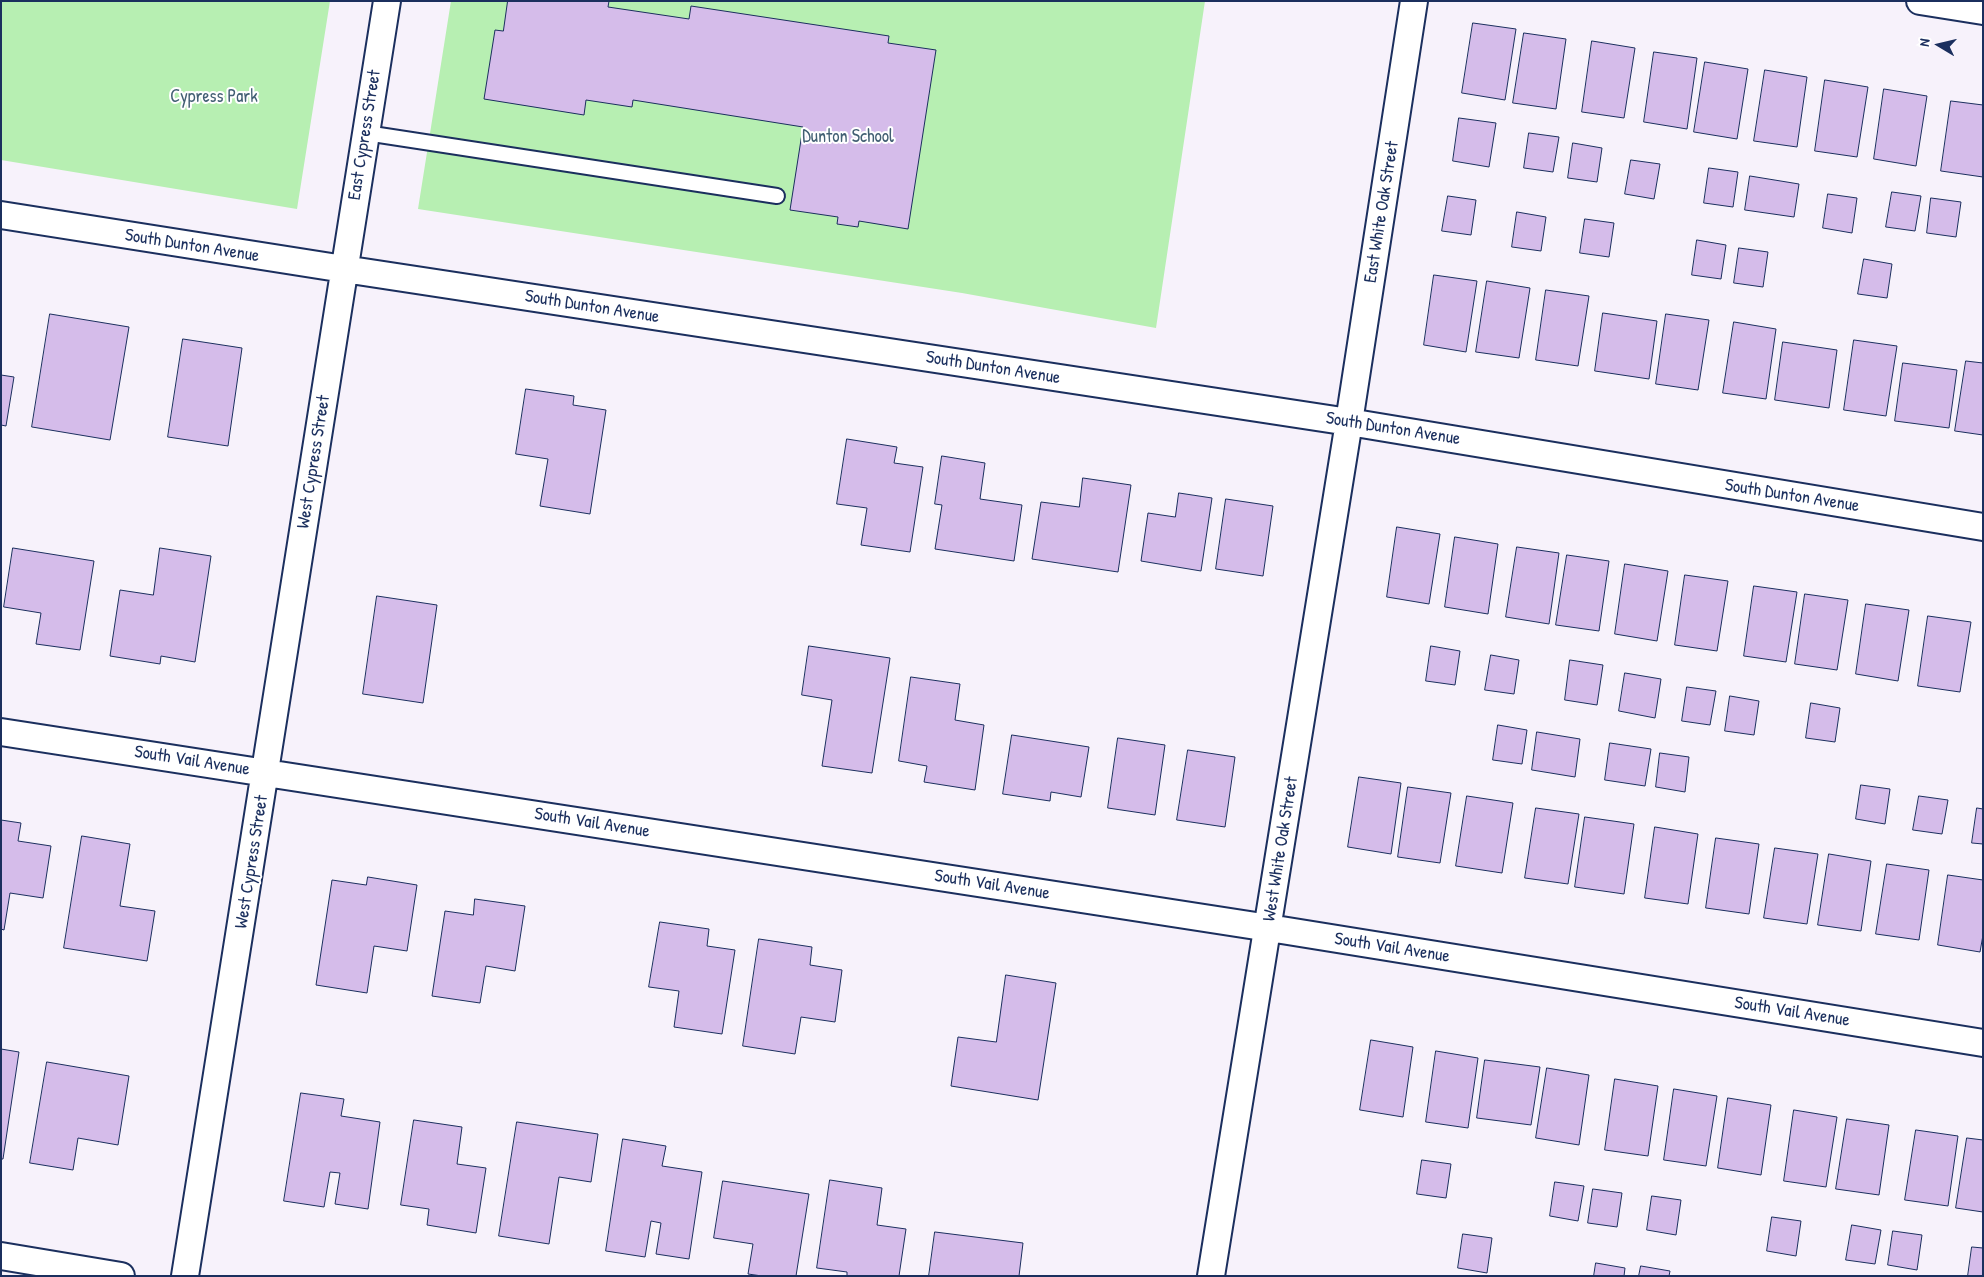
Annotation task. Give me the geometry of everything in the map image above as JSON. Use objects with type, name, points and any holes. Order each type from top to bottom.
[{"type":"street","name":"East Cypress Street","points":[[344,270],[387,1]]},
{"type":"street","name":"East White Oak Street","points":[[1349,422],[1414,1]]},
{"type":"street","points":[[1920,1],[1983,11]]},
{"type":"street","name":"South Dunton Avenue","points":[[1,216],[344,270],[1349,422],[1983,527]]},
{"type":"street","name":"West Cypress Street","points":[[185,1276],[344,270]]},
{"type":"street","name":"West White Oak Street","points":[[1211,1276],[1269,928],[1349,422]]},
{"type":"street","name":"South Vail Avenue","points":[[1,732],[1269,928],[1983,1043]]},
{"type":"street","points":[[1,1256],[121,1276]]},
{"type":"lane","points":[[366,133],[777,196]]},
{"type":"green space","name":"Cypress Park","points":[[1,1],[330,1],[297,209],[1,160]]},
{"type":"green space","name":"Dunton School","points":[[451,1],[1205,1],[1156,328],[962,293],[418,209]]},
{"type":"building","points":[[508,1],[609,1],[608,7],[689,19],[691,6],[889,36],[888,43],[936,50],[908,229],[859,221],[858,227],[837,224],[838,217],[790,210],[803,127],[633,100],[632,107],[586,100],[584,115],[484,99],[495,30],[503,31]]},
{"type":"building","points":[[1473,23],[1516,29],[1505,100],[1462,93]]},
{"type":"building","points":[[1524,33],[1566,39],[1556,109],[1513,103]]},
{"type":"building","points":[[1592,41],[1635,48],[1624,118],[1582,112]]},
{"type":"building","points":[[1654,52],[1697,58],[1687,129],[1644,122]]},
{"type":"building","points":[[1705,62],[1748,69],[1737,139],[1694,132]]},
{"type":"building","points":[[1765,70],[1807,77],[1797,147],[1754,141]]},
{"type":"building","points":[[1825,80],[1868,87],[1857,157],[1815,151]]},
{"type":"building","points":[[1884,89],[1927,96],[1916,166],[1874,159]]},
{"type":"building","points":[[1951,101],[1983,105],[1983,177],[1941,171]]},
{"type":"building","points":[[1459,118],[1496,123],[1489,167],[1453,161]]},
{"type":"building","points":[[1529,133],[1559,137],[1553,172],[1524,168]]},
{"type":"building","points":[[1573,143],[1602,148],[1597,182],[1568,178]]},
{"type":"building","points":[[1631,160],[1660,164],[1654,199],[1625,194]]},
{"type":"building","points":[[1709,168],[1738,172],[1733,207],[1704,203]]},
{"type":"building","points":[[1750,176],[1799,184],[1794,217],[1745,210]]},
{"type":"building","points":[[1892,192],[1921,196],[1915,231],[1886,227]]},
{"type":"building","points":[[1828,194],[1857,198],[1852,233],[1823,228]]},
{"type":"building","points":[[1448,196],[1476,200],[1471,235],[1442,231]]},
{"type":"building","points":[[1931,198],[1961,202],[1956,237],[1927,233]]},
{"type":"building","points":[[1517,212],[1546,217],[1541,251],[1512,247]]},
{"type":"building","points":[[1585,219],[1614,223],[1609,257],[1580,253]]},
{"type":"building","points":[[1697,240],[1726,245],[1721,279],[1692,275]]},
{"type":"building","points":[[1739,248],[1768,252],[1763,287],[1734,283]]},
{"type":"building","points":[[1864,259],[1892,264],[1887,298],[1858,294]]},
{"type":"building","points":[[1434,275],[1477,281],[1466,352],[1424,345]]},
{"type":"building","points":[[1487,281],[1530,288],[1519,358],[1476,352]]},
{"type":"building","points":[[1546,290],[1589,296],[1578,366],[1536,360]]},
{"type":"building","points":[[1603,313],[1657,321],[1649,379],[1595,371]]},
{"type":"building","points":[[50,314],[129,327],[110,440],[32,427]]},
{"type":"building","points":[[1666,314],[1709,320],[1698,390],[1656,384]]},
{"type":"building","points":[[1734,322],[1776,329],[1766,399],[1723,393]]},
{"type":"building","points":[[183,339],[242,348],[228,446],[168,437]]},
{"type":"building","points":[[1854,340],[1897,346],[1886,416],[1844,410]]},
{"type":"building","points":[[1783,342],[1837,350],[1829,408],[1775,400]]},
{"type":"building","points":[[1966,361],[1983,363],[1983,435],[1955,431]]},
{"type":"building","points":[[1903,363],[1957,370],[1949,428],[1895,421]]},
{"type":"building","points":[[1,375],[14,377],[6,426],[1,425]]},
{"type":"building","points":[[526,389],[574,396],[573,405],[606,410],[590,514],[540,506],[548,459],[516,454]]},
{"type":"building","points":[[847,439],[897,447],[894,463],[923,467],[910,552],[861,545],[867,508],[837,504]]},
{"type":"building","points":[[942,456],[985,463],[980,499],[1022,505],[1014,561],[935,549],[942,505],[935,504]]},
{"type":"building","points":[[1083,478],[1131,485],[1118,572],[1032,559],[1041,502],[1079,507]]},
{"type":"building","points":[[1179,493],[1212,498],[1201,571],[1141,561],[1148,513],[1175,517]]},
{"type":"building","points":[[1226,499],[1273,506],[1263,576],[1216,569]]},
{"type":"building","points":[[1397,527],[1440,534],[1429,604],[1387,597]]},
{"type":"building","points":[[1455,537],[1498,544],[1488,614],[1445,607]]},
{"type":"building","points":[[1517,547],[1559,553],[1549,624],[1506,617]]},
{"type":"building","points":[[13,548],[94,561],[80,650],[36,644],[41,613],[4,607]]},
{"type":"building","points":[[160,548],[211,556],[195,662],[161,656],[160,664],[110,656],[120,590],[153,595]]},
{"type":"building","points":[[1567,555],[1609,561],[1599,631],[1556,625]]},
{"type":"building","points":[[1625,564],[1668,571],[1657,641],[1615,634]]},
{"type":"building","points":[[1685,575],[1728,581],[1717,651],[1675,645]]},
{"type":"building","points":[[1754,586],[1797,592],[1786,662],[1744,656]]},
{"type":"building","points":[[1805,594],[1848,600],[1837,670],[1795,664]]},
{"type":"building","points":[[377,596],[437,605],[423,703],[363,694]]},
{"type":"building","points":[[1866,604],[1909,610],[1898,681],[1856,674]]},
{"type":"building","points":[[1928,616],[1971,622],[1960,692],[1918,686]]},
{"type":"building","points":[[809,646],[890,658],[872,773],[822,766],[832,700],[802,695]]},
{"type":"building","points":[[1431,646],[1460,651],[1455,685],[1426,681]]},
{"type":"building","points":[[1491,655],[1519,660],[1514,694],[1485,690]]},
{"type":"building","points":[[1570,660],[1603,665],[1597,705],[1565,700]]},
{"type":"building","points":[[1625,673],[1661,679],[1655,718],[1619,711]]},
{"type":"building","points":[[911,677],[960,684],[955,720],[984,725],[975,790],[924,782],[927,766],[899,761]]},
{"type":"building","points":[[1687,687],[1716,691],[1710,725],[1682,721]]},
{"type":"building","points":[[1730,696],[1759,701],[1754,735],[1725,731]]},
{"type":"building","points":[[1811,703],[1840,708],[1835,742],[1806,738]]},
{"type":"building","points":[[1498,725],[1527,730],[1522,764],[1493,760]]},
{"type":"building","points":[[1537,732],[1580,739],[1575,777],[1532,770]]},
{"type":"building","points":[[1012,735],[1089,747],[1081,797],[1051,792],[1050,801],[1003,794]]},
{"type":"building","points":[[1118,738],[1165,745],[1155,815],[1108,808]]},
{"type":"building","points":[[1610,743],[1651,749],[1645,786],[1605,780]]},
{"type":"building","points":[[1188,750],[1235,757],[1225,827],[1177,820]]},
{"type":"building","points":[[1660,753],[1689,757],[1685,792],[1656,787]]},
{"type":"building","points":[[1359,777],[1401,783],[1391,854],[1348,847]]},
{"type":"building","points":[[1861,785],[1890,789],[1885,824],[1856,819]]},
{"type":"building","points":[[1408,787],[1451,793],[1440,863],[1398,857]]},
{"type":"building","points":[[1467,796],[1513,803],[1502,873],[1456,866]]},
{"type":"building","points":[[1919,796],[1948,800],[1942,834],[1913,830]]},
{"type":"building","points":[[1536,808],[1579,814],[1568,884],[1525,878]]},
{"type":"building","points":[[1977,808],[1983,809],[1983,844],[1972,843]]},
{"type":"building","points":[[1585,817],[1634,824],[1624,894],[1575,887]]},
{"type":"building","points":[[1,820],[21,823],[18,841],[51,846],[43,898],[10,893],[4,930],[1,929]]},
{"type":"building","points":[[1655,827],[1698,834],[1688,904],[1645,898]]},
{"type":"building","points":[[82,836],[130,844],[120,906],[155,911],[147,961],[64,948]]},
{"type":"building","points":[[1716,838],[1759,844],[1749,914],[1706,908]]},
{"type":"building","points":[[1775,848],[1818,854],[1807,924],[1764,918]]},
{"type":"building","points":[[1829,854],[1871,861],[1861,931],[1818,925]]},
{"type":"building","points":[[1887,864],[1929,870],[1919,940],[1876,934]]},
{"type":"building","points":[[1948,875],[1983,880],[1983,935],[1980,952],[1938,945]]},
{"type":"building","points":[[368,877],[417,885],[407,951],[374,946],[367,993],[316,985],[332,880],[366,885]]},
{"type":"building","points":[[475,899],[525,906],[515,971],[486,966],[480,1003],[432,996],[445,911],[473,915]]},
{"type":"building","points":[[660,922],[709,929],[707,946],[735,950],[722,1034],[674,1027],[679,991],[649,987]]},
{"type":"building","points":[[759,939],[812,947],[810,965],[842,970],[835,1022],[801,1017],[795,1054],[743,1046]]},
{"type":"building","points":[[1006,975],[1056,983],[1038,1100],[951,1086],[958,1037],[996,1042]]},
{"type":"building","points":[[1371,1040],[1413,1047],[1403,1117],[1360,1110]]},
{"type":"building","points":[[1,1049],[19,1052],[3,1159],[1,1159]]},
{"type":"building","points":[[1436,1051],[1478,1058],[1468,1128],[1426,1122]]},
{"type":"building","points":[[1485,1060],[1540,1067],[1531,1125],[1477,1118]]},
{"type":"building","points":[[47,1062],[129,1076],[118,1145],[78,1138],[73,1170],[30,1163]]},
{"type":"building","points":[[1547,1068],[1589,1075],[1579,1145],[1536,1138]]},
{"type":"building","points":[[1615,1079],[1658,1086],[1648,1156],[1605,1150]]},
{"type":"building","points":[[1674,1089],[1717,1096],[1706,1166],[1664,1160]]},
{"type":"building","points":[[301,1093],[344,1099],[341,1116],[380,1122],[368,1209],[335,1204],[340,1173],[330,1172],[324,1207],[284,1201]]},
{"type":"building","points":[[1728,1098],[1771,1105],[1761,1175],[1718,1168]]},
{"type":"building","points":[[1794,1110],[1837,1117],[1826,1187],[1784,1181]]},
{"type":"building","points":[[1847,1119],[1889,1125],[1879,1195],[1836,1189]]},
{"type":"building","points":[[414,1120],[462,1127],[457,1164],[486,1168],[476,1233],[427,1225],[429,1209],[401,1205]]},
{"type":"building","points":[[517,1122],[598,1134],[591,1182],[559,1177],[549,1244],[499,1236]]},
{"type":"building","points":[[1916,1130],[1958,1136],[1948,1206],[1905,1200]]},
{"type":"building","points":[[1967,1138],[1983,1140],[1983,1212],[1956,1208]]},
{"type":"building","points":[[623,1139],[666,1146],[662,1166],[702,1172],[689,1259],[656,1254],[661,1223],[651,1221],[645,1257],[606,1251]]},
{"type":"building","points":[[1422,1160],[1451,1164],[1446,1198],[1417,1194]]},
{"type":"building","points":[[830,1180],[882,1188],[877,1225],[906,1229],[899,1276],[847,1276],[847,1272],[817,1268]]},
{"type":"building","points":[[723,1181],[809,1194],[796,1276],[748,1274],[753,1244],[714,1238]]},
{"type":"building","points":[[1555,1182],[1584,1186],[1578,1221],[1550,1216]]},
{"type":"building","points":[[1593,1189],[1622,1193],[1617,1227],[1588,1223]]},
{"type":"building","points":[[1652,1196],[1681,1200],[1676,1235],[1647,1230]]},
{"type":"building","points":[[1772,1217],[1801,1221],[1796,1256],[1767,1251]]},
{"type":"building","points":[[1852,1225],[1881,1230],[1875,1264],[1846,1260]]},
{"type":"building","points":[[1893,1231],[1922,1235],[1917,1270],[1888,1265]]},
{"type":"building","points":[[935,1232],[1023,1243],[1019,1276],[929,1276]]},
{"type":"building","points":[[1463,1234],[1492,1238],[1487,1273],[1458,1268]]},
{"type":"building","points":[[1972,1247],[1983,1248],[1983,1276],[1968,1276]]},
{"type":"building","points":[[1596,1263],[1625,1268],[1624,1276],[1594,1276]]},
{"type":"building","points":[[1641,1266],[1670,1271],[1669,1276],[1639,1276]]}]
